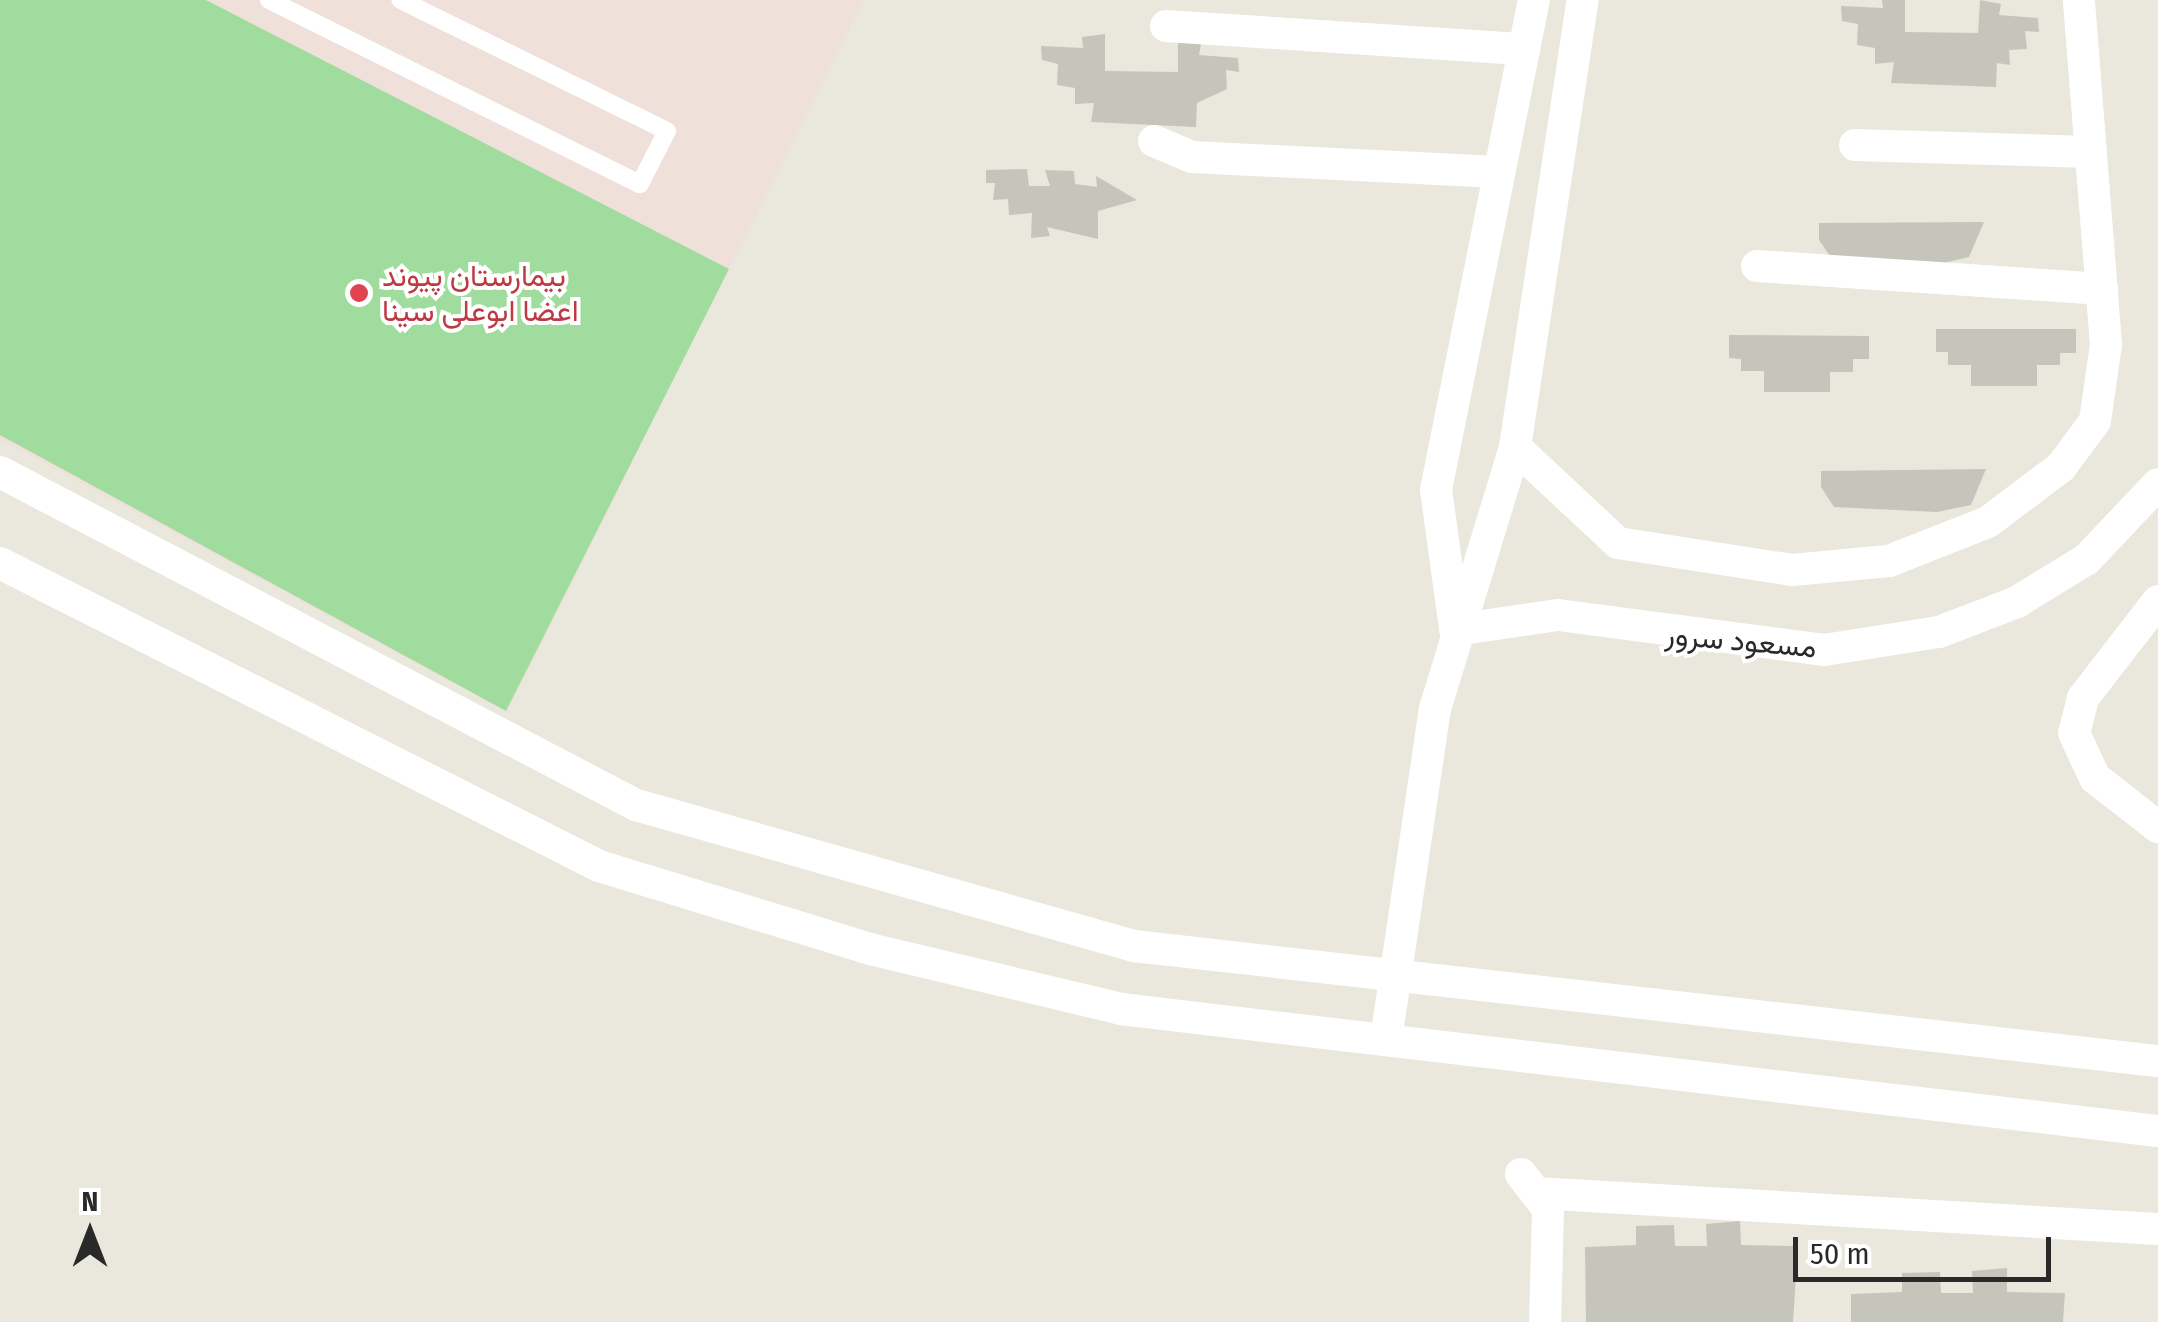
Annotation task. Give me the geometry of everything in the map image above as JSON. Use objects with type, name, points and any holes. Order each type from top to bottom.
[{"type":"street","points":[[1455,630],[1436,490],[1534,0]]},
{"type":"street","points":[[1386,1040],[1455,630],[1515,447],[1582,0]]},
{"type":"street","points":[[1515,447],[1618,544],[1792,570],[1889,561],[1988,522],[2061,467],[2095,421],[2106,345],[2079,0]]},
{"type":"street","points":[[1166,26],[1524,49]]},
{"type":"street","points":[[1154,142],[1192,157],[1499,172]]},
{"type":"street","points":[[1855,145],[2088,152]]},
{"type":"street","points":[[1757,266],[2102,289]]},
{"type":"street","points":[[0,472],[636,805],[1134,946],[2158,1061]]},
{"type":"street","name":"مسعود سرور","points":[[1455,630],[1558,615],[1824,650],[1939,632],[2017,602],[2088,559],[2158,484]]},
{"type":"street","points":[[0,564],[598,866],[662,888],[1121,1009],[2158,1131]]},
{"type":"street","points":[[2158,600],[2084,698],[2074,733],[2095,778],[2158,827]]},
{"type":"street","points":[[1544,1322],[1548,1209],[1528,1184],[2158,1229]]},
{"type":"lane","points":[[269,0],[640,184],[666,131],[402,0]]},
{"type":"shaded area","name":"بیمارستان پیوند اعضا ابوعلی سینا","points":[[0,0],[864,0],[507,712],[0,439]]},
{"type":"green space","name":"بیمارستان پیوند اعضا ابوعلی سینا","points":[[0,0],[206,0],[729,269],[506,711],[0,435]]},
{"type":"building","points":[[1882,0],[1905,0],[1905,32],[1978,33],[1980,0],[2001,4],[1999,15],[2038,18],[2039,32],[2025,31],[2027,49],[2009,50],[2010,65],[1997,63],[1996,87],[1891,83],[1894,62],[1875,64],[1875,48],[1857,45],[1858,24],[1842,21],[1841,6],[1883,8]]},
{"type":"building","points":[[1105,34],[1105,71],[1178,72],[1178,40],[1201,44],[1199,55],[1238,58],[1239,72],[1226,70],[1227,89],[1197,103],[1196,127],[1091,122],[1094,103],[1075,104],[1075,88],[1057,85],[1058,64],[1042,60],[1041,46],[1083,48],[1082,37]]},
{"type":"building","points":[[1027,169],[1029,186],[1050,186],[1045,170],[1074,171],[1075,184],[1097,187],[1096,176],[1137,200],[1098,211],[1098,239],[1047,227],[1050,236],[1031,238],[1032,213],[1009,215],[1008,199],[993,200],[995,183],[986,183],[986,170]]},
{"type":"building","points":[[1984,222],[1969,257],[1935,265],[1832,259],[1819,240],[1819,223]]},
{"type":"building","points":[[1936,329],[2076,329],[2076,353],[2060,353],[2060,365],[2037,365],[2037,386],[1971,386],[1971,365],[1948,365],[1948,352],[1936,352]]},
{"type":"building","points":[[1729,335],[1869,336],[1869,359],[1853,359],[1853,372],[1830,372],[1830,392],[1764,392],[1764,371],[1741,371],[1741,359],[1729,358]]},
{"type":"building","points":[[1986,469],[1971,505],[1937,512],[1834,507],[1821,487],[1821,471]]},
{"type":"building","points":[[1740,1221],[1741,1245],[1798,1246],[1793,1322],[1586,1322],[1585,1247],[1636,1245],[1636,1226],[1674,1225],[1675,1246],[1707,1246],[1706,1224]]},
{"type":"building","points":[[2007,1268],[2007,1292],[2065,1293],[2063,1322],[1851,1322],[1851,1294],[1902,1292],[1902,1273],[1940,1272],[1941,1293],[1973,1293],[1972,1271]]},
{"type":"place","name":"بیمارستان پیوند اعضا ابوعلی سینا","points":[[359,293]]}]
